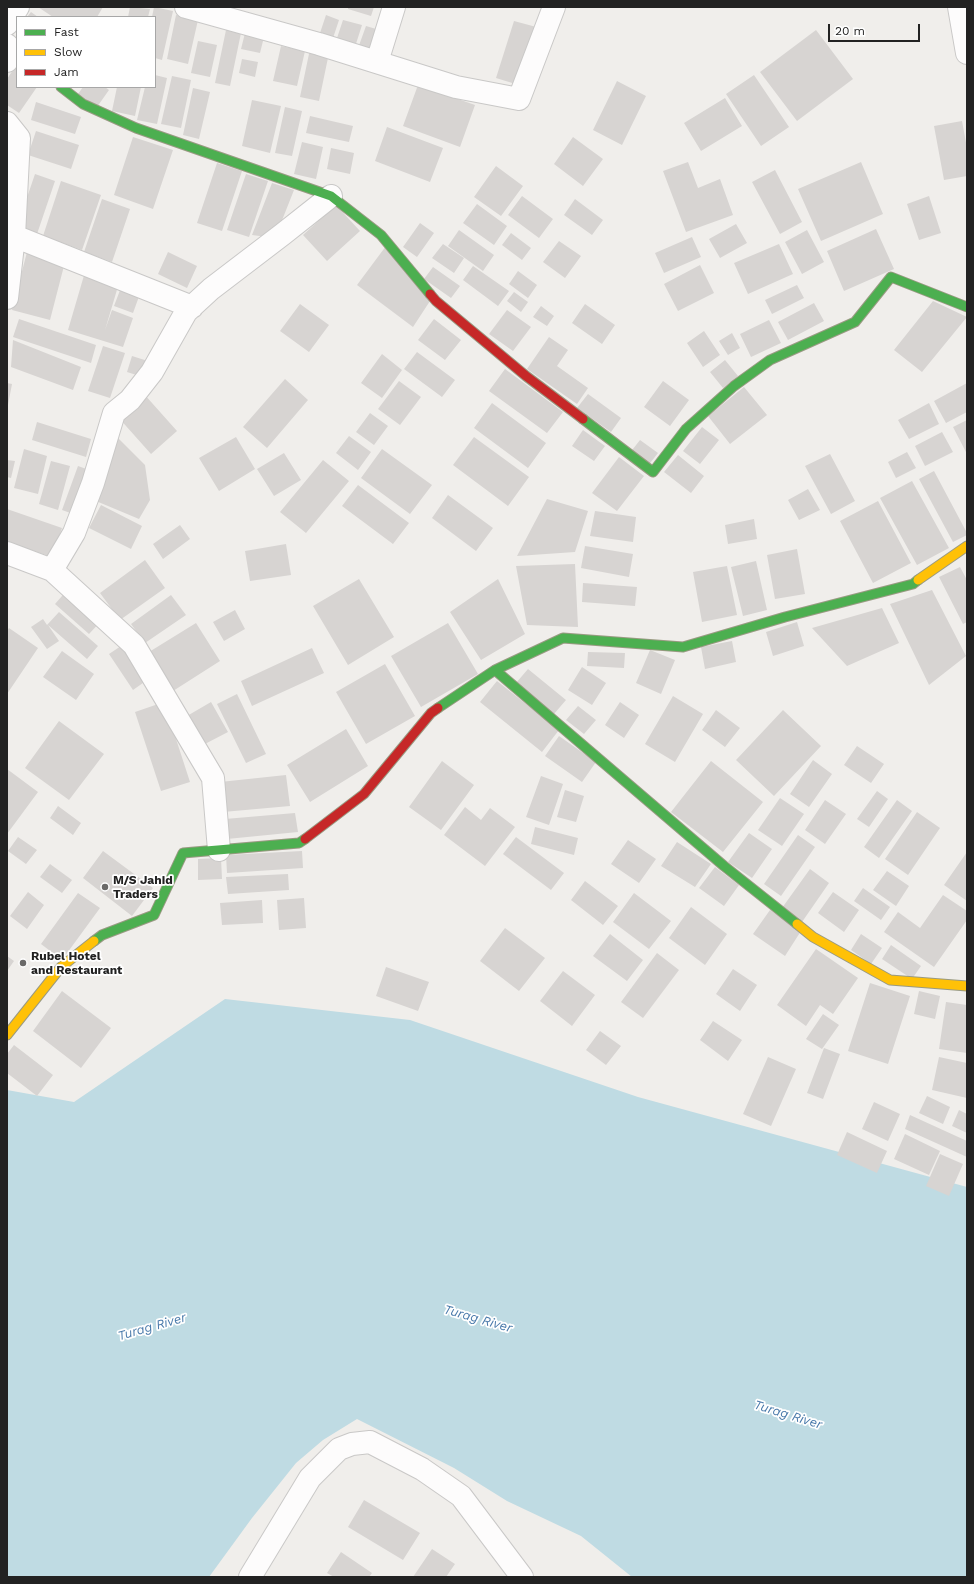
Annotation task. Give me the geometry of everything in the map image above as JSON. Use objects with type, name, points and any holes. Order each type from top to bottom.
[{"type":"street","points":[[7,24],[18,7]]},
{"type":"street","points":[[186,7],[319,44],[456,87],[519,99],[554,7]]},
{"type":"street","points":[[377,62],[394,7]]},
{"type":"street","points":[[958,7],[967,52]]},
{"type":"street","points":[[62,88],[83,104],[136,128],[331,196],[381,235],[436,301],[526,376],[652,472],[686,429],[734,386],[770,360],[855,322],[891,277],[967,307]]},
{"type":"street","points":[[7,123],[19,138],[14,236],[7,298]]},
{"type":"street","points":[[52,570],[74,533],[93,483],[114,413],[130,400],[152,372],[186,312],[211,289],[284,234],[331,196]]},
{"type":"street","points":[[14,236],[192,307]]},
{"type":"street","points":[[7,1035],[61,967],[102,935],[154,915],[183,853],[299,843],[364,794],[431,713],[495,670],[563,638],[682,647],[785,617],[913,584],[967,546]]},
{"type":"street","points":[[7,553],[52,570],[134,646],[213,778],[219,850]]},
{"type":"street","points":[[495,670],[724,866],[814,937],[890,980],[967,986]]},
{"type":"street","points":[[250,1577],[310,1478],[338,1449],[352,1444],[370,1442],[422,1469],[461,1496],[522,1577]]},
{"type":"water","name":"Turag River","points":[[225,999],[410,1020],[638,1097],[967,1187],[967,1577],[632,1577],[581,1536],[507,1501],[454,1468],[357,1419],[323,1440],[296,1463],[252,1518],[209,1577],[7,1577],[7,1090],[74,1102]]},
{"type":"building","points":[[38,7],[103,7],[98,16],[52,16]]},
{"type":"building","points":[[130,7],[150,9],[148,16],[128,16]]},
{"type":"building","points":[[154,7],[173,11],[162,60],[156,58],[156,16],[152,16]]},
{"type":"building","points":[[348,7],[374,7],[371,16],[348,9]]},
{"type":"building","points":[[31,12],[37,16],[28,16]]},
{"type":"building","points":[[176,15],[198,20],[188,64],[167,59]]},
{"type":"building","points":[[326,15],[339,20],[331,44],[318,39]]},
{"type":"building","points":[[343,20],[362,25],[354,50],[335,44]]},
{"type":"building","points":[[514,21],[540,28],[522,86],[496,78]]},
{"type":"building","points":[[366,26],[383,31],[375,57],[357,51]]},
{"type":"building","points":[[226,30],[241,33],[230,86],[215,83]]},
{"type":"building","points":[[816,30],[853,79],[797,121],[760,72]]},
{"type":"building","points":[[245,33],[264,37],[260,53],[241,49]]},
{"type":"building","points":[[198,41],[217,45],[210,77],[191,73]]},
{"type":"building","points":[[281,46],[305,51],[297,86],[273,81]]},
{"type":"building","points":[[310,49],[329,53],[319,101],[300,97]]},
{"type":"building","points":[[242,59],[258,62],[255,77],[239,73]]},
{"type":"building","points":[[16,66],[16,88],[36,88],[19,113],[7,105],[7,79]]},
{"type":"building","points":[[156,75],[167,78],[157,124],[137,120],[145,88],[156,88]]},
{"type":"building","points":[[754,75],[789,127],[761,146],[726,94]]},
{"type":"building","points":[[172,76],[191,80],[181,128],[161,124]]},
{"type":"building","points":[[617,81],[646,96],[622,145],[593,130]]},
{"type":"building","points":[[418,85],[475,105],[460,147],[403,126]]},
{"type":"building","points":[[82,88],[106,88],[109,90],[97,107],[78,94]]},
{"type":"building","points":[[117,88],[141,88],[135,116],[112,111]]},
{"type":"building","points":[[193,88],[210,92],[199,139],[183,135]]},
{"type":"building","points":[[725,98],[742,126],[701,151],[684,123]]},
{"type":"building","points":[[252,100],[281,106],[270,153],[242,146]]},
{"type":"building","points":[[36,102],[81,117],[75,134],[31,120]]},
{"type":"building","points":[[285,107],[302,111],[292,156],[275,153]]},
{"type":"building","points":[[310,116],[353,126],[349,142],[306,133]]},
{"type":"building","points":[[962,121],[967,148],[967,176],[944,180],[934,126]]},
{"type":"building","points":[[387,127],[443,148],[430,182],[375,161]]},
{"type":"building","points":[[36,131],[79,145],[71,169],[28,155]]},
{"type":"building","points":[[133,137],[173,150],[153,209],[114,195]]},
{"type":"building","points":[[573,137],[603,159],[583,186],[554,164]]},
{"type":"building","points":[[302,142],[323,147],[316,179],[294,174]]},
{"type":"building","points":[[331,148],[354,153],[350,174],[327,169]]},
{"type":"building","points":[[688,162],[698,188],[720,179],[733,215],[686,232],[663,171]]},
{"type":"building","points":[[861,162],[883,214],[821,241],[798,189]]},
{"type":"building","points":[[217,163],[242,171],[222,231],[197,223]]},
{"type":"building","points":[[496,166],[523,186],[501,216],[474,197]]},
{"type":"building","points":[[775,170],[802,222],[780,234],[752,182]]},
{"type":"building","points":[[35,174],[55,181],[37,234],[17,227]]},
{"type":"building","points":[[246,174],[268,181],[249,237],[227,230]]},
{"type":"building","points":[[61,181],[101,195],[82,250],[43,236]]},
{"type":"building","points":[[272,183],[294,190],[275,238],[252,235]]},
{"type":"building","points":[[522,196],[553,219],[539,238],[508,215]]},
{"type":"building","points":[[929,196],[941,233],[919,240],[907,204]]},
{"type":"building","points":[[102,199],[130,209],[112,262],[84,252]]},
{"type":"building","points":[[575,199],[603,220],[592,235],[564,215]]},
{"type":"building","points":[[477,204],[507,226],[494,245],[463,223]]},
{"type":"building","points":[[336,205],[360,231],[327,261],[303,235]]},
{"type":"building","points":[[420,223],[434,233],[417,257],[403,247]]},
{"type":"building","points":[[736,224],[747,243],[720,258],[709,239]]},
{"type":"building","points":[[876,229],[894,269],[844,291],[827,251]]},
{"type":"building","points":[[459,230],[494,255],[483,271],[448,246]]},
{"type":"building","points":[[807,230],[824,262],[802,274],[785,242]]},
{"type":"building","points":[[511,233],[531,248],[522,260],[502,245]]},
{"type":"building","points":[[692,237],[701,257],[664,273],[655,253]]},
{"type":"building","points":[[559,241],[581,256],[565,278],[543,262]]},
{"type":"building","points":[[443,244],[464,258],[454,273],[432,258]]},
{"type":"building","points":[[779,244],[793,274],[748,294],[734,263]]},
{"type":"building","points":[[386,246],[430,301],[413,327],[357,285]]},
{"type":"building","points":[[27,252],[65,262],[50,320],[12,310]]},
{"type":"building","points":[[168,252],[197,266],[187,288],[158,274]]},
{"type":"building","points":[[700,265],[714,293],[678,311],[664,284]]},
{"type":"building","points":[[473,266],[509,291],[498,306],[463,280]]},
{"type":"building","points":[[433,267],[460,286],[451,298],[424,279]]},
{"type":"building","points":[[518,271],[537,285],[528,298],[509,284]]},
{"type":"building","points":[[85,272],[119,283],[105,330],[112,310],[133,318],[123,347],[68,330]]},
{"type":"building","points":[[122,285],[141,291],[133,313],[114,306]]},
{"type":"building","points":[[797,285],[804,298],[772,314],[765,300]]},
{"type":"building","points":[[514,292],[528,302],[521,312],[507,301]]},
{"type":"building","points":[[933,301],[967,317],[922,372],[894,350]]},
{"type":"building","points":[[814,303],[824,321],[788,340],[778,322]]},
{"type":"building","points":[[300,304],[329,325],[309,352],[280,331]]},
{"type":"building","points":[[585,304],[615,325],[602,344],[572,323]]},
{"type":"building","points":[[541,306],[554,316],[547,326],[533,317]]},
{"type":"building","points":[[507,310],[531,327],[513,351],[489,334]]},
{"type":"building","points":[[19,319],[96,345],[91,363],[13,337]]},
{"type":"building","points":[[434,319],[461,340],[445,360],[418,340]]},
{"type":"building","points":[[769,320],[781,343],[751,357],[740,334]]},
{"type":"building","points":[[704,331],[720,355],[703,367],[687,343]]},
{"type":"building","points":[[732,333],[740,348],[728,355],[719,341]]},
{"type":"building","points":[[549,337],[568,350],[557,366],[588,388],[577,404],[527,369]]},
{"type":"building","points":[[13,340],[81,367],[73,390],[11,367]]},
{"type":"building","points":[[103,346],[125,353],[110,398],[88,391]]},
{"type":"building","points":[[417,352],[455,380],[442,397],[404,369]]},
{"type":"building","points":[[382,354],[402,370],[382,398],[361,383]]},
{"type":"building","points":[[132,356],[151,362],[146,378],[127,372]]},
{"type":"building","points":[[725,360],[738,376],[723,388],[710,372]]},
{"type":"building","points":[[505,369],[563,412],[547,433],[489,391]]},
{"type":"building","points":[[285,379],[308,400],[267,448],[243,427]]},
{"type":"building","points":[[399,381],[421,397],[400,425],[378,409]]},
{"type":"building","points":[[663,381],[689,400],[670,426],[644,407]]},
{"type":"building","points":[[7,383],[12,384],[8,405],[7,405]]},
{"type":"building","points":[[967,383],[967,412],[946,423],[934,401]]},
{"type":"building","points":[[744,387],[767,415],[730,444],[708,416]]},
{"type":"building","points":[[144,394],[177,431],[151,454],[118,417]]},
{"type":"building","points":[[588,394],[621,418],[611,432],[577,408]]},
{"type":"building","points":[[492,403],[546,443],[528,468],[474,428]]},
{"type":"building","points":[[929,403],[939,424],[909,439],[898,420]]},
{"type":"building","points":[[370,413],[388,426],[374,445],[356,432]]},
{"type":"building","points":[[967,420],[967,454],[953,427]]},
{"type":"building","points":[[37,422],[91,439],[86,457],[32,440]]},
{"type":"building","points":[[702,427],[719,440],[700,464],[683,451]]},
{"type":"building","points":[[583,430],[605,446],[594,461],[572,446]]},
{"type":"building","points":[[942,432],[953,452],[925,466],[915,446]]},
{"type":"building","points":[[116,436],[145,465],[150,500],[139,519],[96,501]]},
{"type":"building","points":[[349,436],[371,452],[358,470],[336,453]]},
{"type":"building","points":[[236,437],[255,469],[219,491],[199,458]]},
{"type":"building","points":[[474,437],[529,477],[508,506],[453,465]]},
{"type":"building","points":[[640,440],[658,453],[647,467],[629,454]]},
{"type":"building","points":[[24,449],[47,456],[38,494],[14,488]]},
{"type":"building","points":[[382,449],[432,485],[410,514],[361,478]]},
{"type":"building","points":[[907,452],[916,468],[896,478],[888,462]]},
{"type":"building","points":[[284,453],[301,480],[274,496],[257,469]]},
{"type":"building","points":[[830,454],[855,501],[831,514],[805,466]]},
{"type":"building","points":[[678,455],[704,476],[691,493],[664,472]]},
{"type":"building","points":[[619,457],[644,476],[617,511],[592,493]]},
{"type":"building","points":[[7,460],[15,461],[11,478],[7,477]]},
{"type":"building","points":[[323,460],[349,481],[306,533],[280,512]]},
{"type":"building","points":[[51,461],[70,466],[58,510],[39,504]]},
{"type":"building","points":[[78,466],[92,471],[76,515],[62,510]]},
{"type":"building","points":[[934,471],[967,533],[967,535],[953,542],[919,479]]},
{"type":"building","points":[[912,481],[949,548],[917,565],[880,498]]},
{"type":"building","points":[[358,485],[409,523],[393,544],[342,506]]},
{"type":"building","points":[[808,489],[820,510],[799,520],[788,500]]},
{"type":"building","points":[[448,495],[493,528],[476,551],[432,518]]},
{"type":"building","points":[[547,499],[588,511],[575,552],[517,556]]},
{"type":"building","points":[[878,501],[911,563],[873,583],[840,521]]},
{"type":"building","points":[[101,505],[142,526],[131,549],[89,528]]},
{"type":"building","points":[[7,509],[62,528],[52,557],[7,542]]},
{"type":"building","points":[[595,511],[636,517],[633,542],[590,536]]},
{"type":"building","points":[[754,519],[757,539],[728,544],[725,525]]},
{"type":"building","points":[[180,525],[190,539],[163,559],[153,544]]},
{"type":"building","points":[[286,544],[291,575],[250,581],[245,551]]},
{"type":"building","points":[[585,546],[633,554],[629,577],[581,568]]},
{"type":"building","points":[[797,549],[805,594],[775,599],[767,555]]},
{"type":"building","points":[[145,560],[165,588],[120,620],[100,593]]},
{"type":"building","points":[[756,561],[767,610],[743,616],[731,567]]},
{"type":"building","points":[[575,564],[578,627],[527,625],[516,566]]},
{"type":"building","points":[[727,566],[737,615],[702,622],[693,572]]},
{"type":"building","points":[[960,567],[967,580],[967,622],[963,624],[939,577]]},
{"type":"building","points":[[359,579],[394,637],[348,665],[313,606]]},
{"type":"building","points":[[498,579],[525,634],[481,660],[450,612]]},
{"type":"building","points":[[583,583],[637,587],[635,606],[582,602]]},
{"type":"building","points":[[69,588],[103,619],[89,634],[55,604]]},
{"type":"building","points":[[932,590],[966,656],[929,685],[890,604]]},
{"type":"building","points":[[171,595],[186,615],[145,643],[131,624]]},
{"type":"building","points":[[882,608],[899,643],[847,666],[812,628]]},
{"type":"building","points":[[235,610],[245,629],[224,641],[213,622]]},
{"type":"building","points":[[59,612],[98,646],[87,659],[48,625],[59,641],[47,649],[31,627],[43,619],[47,625]]},
{"type":"building","points":[[797,622],[804,646],[773,656],[766,632]]},
{"type":"building","points":[[196,623],[220,661],[173,691],[149,652]]},
{"type":"building","points":[[448,623],[478,674],[421,707],[391,656]]},
{"type":"building","points":[[9,628],[38,648],[7,694],[7,631]]},
{"type":"building","points":[[732,641],[736,662],[705,669],[701,647]]},
{"type":"building","points":[[127,642],[150,678],[133,690],[109,654]]},
{"type":"building","points":[[312,648],[324,673],[252,706],[241,681]]},
{"type":"building","points":[[650,650],[675,660],[661,694],[636,683]]},
{"type":"building","points":[[62,651],[94,674],[76,700],[43,677]]},
{"type":"building","points":[[588,652],[625,653],[624,668],[587,666]]},
{"type":"building","points":[[385,664],[415,716],[366,744],[336,692]]},
{"type":"building","points":[[582,667],[606,683],[592,705],[568,690]]},
{"type":"building","points":[[528,669],[566,700],[554,714],[516,683]]},
{"type":"building","points":[[497,681],[559,730],[542,752],[480,702]]},
{"type":"building","points":[[237,694],[266,754],[246,763],[217,704]]},
{"type":"building","points":[[673,696],[703,714],[675,762],[645,744]]},
{"type":"building","points":[[164,702],[190,782],[161,791],[135,712]]},
{"type":"building","points":[[211,702],[228,732],[203,745],[187,716]]},
{"type":"building","points":[[620,702],[639,715],[624,738],[605,725]]},
{"type":"building","points":[[578,706],[596,720],[584,734],[566,720]]},
{"type":"building","points":[[716,710],[740,728],[725,747],[702,730]]},
{"type":"building","points":[[783,710],[821,746],[774,796],[736,760]]},
{"type":"building","points":[[59,721],[104,754],[69,800],[25,768]]},
{"type":"building","points":[[346,729],[368,766],[310,802],[287,765]]},
{"type":"building","points":[[559,736],[596,762],[582,782],[545,756]]},
{"type":"building","points":[[857,746],[884,764],[871,783],[844,765]]},
{"type":"building","points":[[813,760],[832,774],[809,807],[790,794]]},
{"type":"building","points":[[442,761],[474,785],[441,830],[409,807]]},
{"type":"building","points":[[711,761],[763,802],[723,852],[671,812]]},
{"type":"building","points":[[7,769],[38,792],[7,834]]},
{"type":"building","points":[[286,775],[290,806],[223,812],[220,782]]},
{"type":"building","points":[[541,776],[563,784],[549,825],[526,817]]},
{"type":"building","points":[[565,790],[584,796],[576,822],[557,817]]},
{"type":"building","points":[[877,791],[888,799],[869,827],[857,819]]},
{"type":"building","points":[[780,798],[804,814],[782,846],[758,830]]},
{"type":"building","points":[[825,800],[846,814],[825,844],[805,830]]},
{"type":"building","points":[[897,800],[912,811],[879,858],[864,847]]},
{"type":"building","points":[[58,806],[81,823],[73,835],[50,818]]},
{"type":"building","points":[[465,807],[481,820],[490,808],[515,827],[485,866],[444,835]]},
{"type":"building","points":[[917,812],[940,828],[908,875],[885,859]]},
{"type":"building","points":[[295,813],[298,832],[227,839],[225,819]]},
{"type":"building","points":[[535,827],[578,838],[574,855],[531,844]]},
{"type":"building","points":[[749,833],[772,849],[752,878],[728,862]]},
{"type":"building","points":[[798,835],[815,847],[781,896],[764,884]]},
{"type":"building","points":[[18,837],[37,850],[26,864],[8,851]]},
{"type":"building","points":[[516,837],[564,873],[551,890],[503,854]]},
{"type":"building","points":[[628,840],[656,859],[639,883],[611,864]]},
{"type":"building","points":[[677,842],[711,864],[695,887],[661,866]]},
{"type":"building","points":[[103,851],[153,888],[132,916],[83,878]]},
{"type":"building","points":[[302,851],[303,868],[227,873],[226,855]]},
{"type":"building","points":[[967,852],[967,901],[944,885]]},
{"type":"building","points":[[221,858],[222,879],[198,880],[198,859]]},
{"type":"building","points":[[50,864],[72,880],[62,893],[40,877]]},
{"type":"building","points":[[715,867],[739,885],[724,906],[699,888]]},
{"type":"building","points":[[810,869],[829,883],[802,922],[782,908]]},
{"type":"building","points":[[887,871],[909,886],[896,906],[873,890]]},
{"type":"building","points":[[288,874],[289,890],[228,894],[226,877]]},
{"type":"building","points":[[585,881],[618,906],[603,925],[571,900]]},
{"type":"building","points":[[863,888],[890,907],[881,920],[854,901]]},
{"type":"building","points":[[28,892],[44,905],[27,929],[10,916]]},
{"type":"building","points":[[833,892],[859,910],[844,932],[818,913]]},
{"type":"building","points":[[78,893],[100,908],[62,960],[41,944]]},
{"type":"building","points":[[634,893],[671,921],[649,949],[613,922]]},
{"type":"building","points":[[943,895],[967,911],[967,920],[934,967],[884,932],[898,912],[920,928]]},
{"type":"building","points":[[304,898],[306,928],[279,930],[277,900]]},
{"type":"building","points":[[262,900],[263,923],[222,925],[220,903]]},
{"type":"building","points":[[691,907],[727,934],[705,965],[669,938]]},
{"type":"building","points":[[770,910],[801,931],[785,956],[753,934]]},
{"type":"building","points":[[505,928],[545,958],[519,991],[480,961]]},
{"type":"building","points":[[610,934],[643,960],[627,981],[593,956]]},
{"type":"building","points":[[861,934],[882,948],[871,964],[851,950]]},
{"type":"building","points":[[891,945],[921,966],[912,979],[882,959]]},
{"type":"building","points":[[816,949],[858,978],[833,1014],[820,1005],[806,1026],[777,1005]]},
{"type":"building","points":[[657,953],[679,970],[643,1018],[621,1002]]},
{"type":"building","points":[[7,956],[14,961],[7,971]]},
{"type":"building","points":[[386,967],[429,982],[418,1011],[376,996]]},
{"type":"building","points":[[733,969],[757,985],[740,1011],[716,994]]},
{"type":"building","points":[[563,971],[595,995],[572,1026],[540,1001]]},
{"type":"building","points":[[870,983],[910,996],[888,1064],[848,1051]]},
{"type":"building","points":[[62,991],[111,1028],[81,1068],[33,1031]]},
{"type":"building","points":[[919,991],[940,996],[935,1019],[914,1014]]},
{"type":"building","points":[[946,1002],[967,1005],[967,1053],[939,1049]]},
{"type":"building","points":[[823,1014],[839,1025],[822,1049],[806,1039]]},
{"type":"building","points":[[713,1021],[742,1040],[728,1061],[700,1040]]},
{"type":"building","points":[[600,1031],[621,1046],[606,1065],[586,1050]]},
{"type":"building","points":[[14,1045],[53,1075],[37,1096],[7,1073],[7,1054]]},
{"type":"building","points":[[824,1048],[840,1054],[823,1099],[807,1093]]},
{"type":"building","points":[[768,1057],[796,1069],[771,1126],[743,1114]]},
{"type":"building","points":[[939,1057],[967,1063],[967,1098],[932,1090]]},
{"type":"building","points":[[927,1096],[950,1107],[943,1124],[919,1113]]},
{"type":"building","points":[[874,1102],[900,1114],[888,1141],[862,1129]]},
{"type":"building","points":[[959,1110],[967,1114],[967,1133],[952,1126]]},
{"type":"building","points":[[910,1115],[967,1141],[967,1157],[905,1129]]},
{"type":"building","points":[[847,1132],[887,1151],[877,1173],[837,1155]]},
{"type":"building","points":[[905,1134],[940,1151],[929,1175],[894,1159]]},
{"type":"building","points":[[940,1154],[963,1164],[949,1196],[926,1186]]},
{"type":"building","points":[[364,1500],[420,1533],[403,1560],[348,1527]]},
{"type":"building","points":[[432,1549],[455,1564],[446,1577],[413,1577]]},
{"type":"building","points":[[341,1552],[372,1573],[369,1577],[334,1577],[327,1573]]},
{"type":"traffic: fast","points":[[62,88],[83,104],[136,128],[331,196],[381,235],[430,294]]},
{"type":"traffic: fast","points":[[583,419],[653,472],[686,429],[734,386],[770,360],[855,322],[891,277],[967,307]]},
{"type":"traffic: fast","points":[[438,708],[495,670],[563,638],[683,647],[785,617],[913,584],[918,580]]},
{"type":"traffic: fast","points":[[495,670],[724,866],[797,924]]},
{"type":"traffic: fast","points":[[94,941],[102,935],[154,915],[183,853],[299,843],[305,839]]},
{"type":"traffic: slow","points":[[918,580],[967,546]]},
{"type":"traffic: slow","points":[[797,924],[813,937],[890,980],[967,986]]},
{"type":"traffic: slow","points":[[7,1035],[61,967],[94,941]]},
{"type":"traffic: jam","points":[[430,294],[436,301],[526,376],[583,419]]},
{"type":"traffic: jam","points":[[305,839],[364,794],[431,713],[438,708]]},
{"type":"place","name":"M/S Jahid Traders","points":[[105,887]]},
{"type":"place","name":"Rubel Hotel and Restaurant","points":[[23,963]]}]
